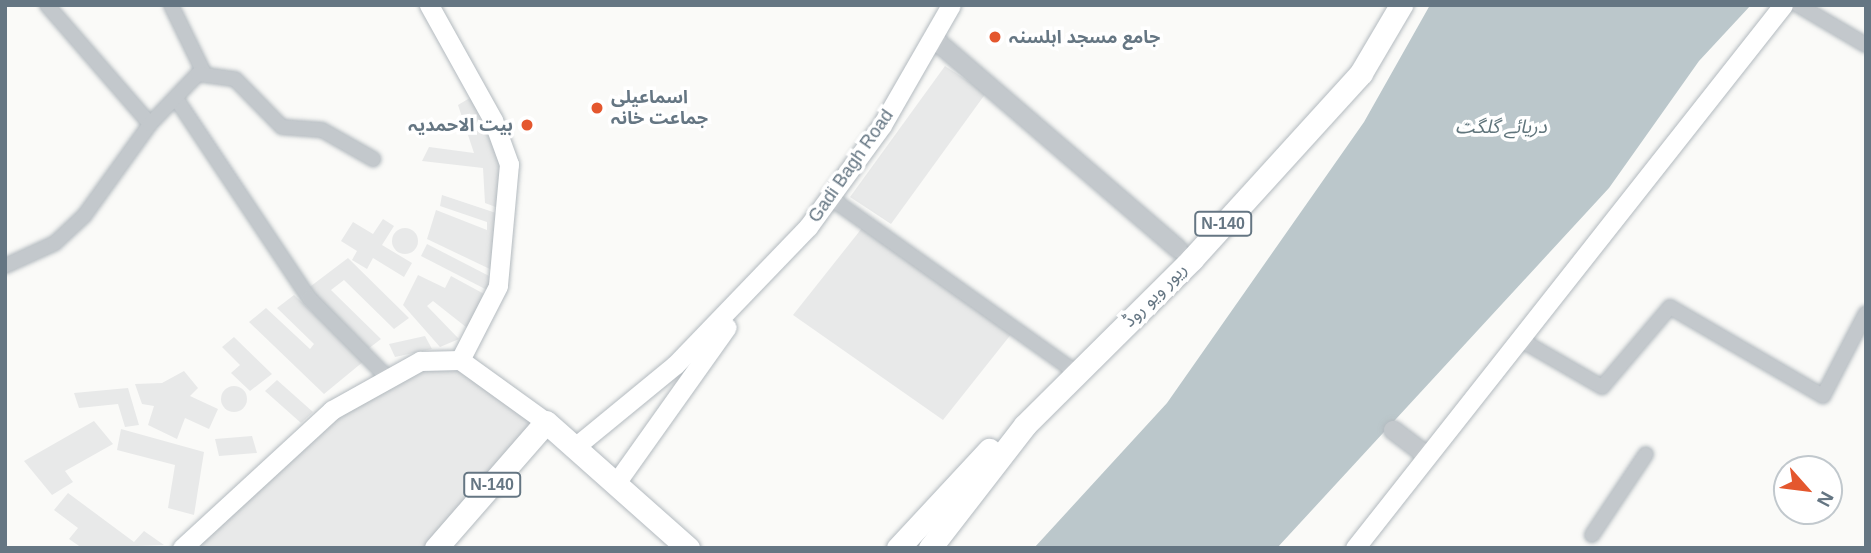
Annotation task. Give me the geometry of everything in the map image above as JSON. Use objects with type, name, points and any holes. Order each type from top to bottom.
[{"type":"highway","name":"ریور ویو روڈ","points":[[930,548],[1025,425],[1080,375],[1361,73],[1401,5]]},
{"type":"highway","points":[[546,422],[688,548]]},
{"type":"highway","name":"N-140","points":[[436,548],[546,422]]},
{"type":"highway","name":"N-140","points":[[898,548],[996,442],[1025,425]]},
{"type":"main road","points":[[429,5],[494,120],[509,164],[498,286],[460,360]]},
{"type":"main road","points":[[1355,548],[1783,5]]},
{"type":"main road","name":"Gadi Bagh Road","points":[[575,447],[675,365],[757,284],[831,199],[934,39],[947,7]]},
{"type":"main road","name":"Gadi Bagh Road","points":[[616,483],[757,284]]},
{"type":"main road","points":[[182,548],[332,410],[385,376],[437,356],[460,360],[546,422]]},
{"type":"main road","points":[[675,365],[690,379]]},
{"type":"street","points":[[47,5],[150,124]]},
{"type":"street","points":[[171,5],[204,73]]},
{"type":"street","points":[[1798,5],[1866,44]]},
{"type":"street","points":[[934,39],[1178,250]]},
{"type":"street","points":[[8,257],[55,243],[84,216],[150,124],[204,73]]},
{"type":"street","points":[[204,73],[235,79],[282,127],[322,130],[373,159]]},
{"type":"street","points":[[177,100],[309,298],[385,376]]},
{"type":"street","points":[[831,199],[1080,375]]},
{"type":"street","points":[[1519,339],[1602,387],[1670,307],[1823,396],[1866,313]]},
{"type":"street","points":[[1392,430],[1426,455]]},
{"type":"street","points":[[1592,535],[1646,454]]},
{"type":"shaded area","points":[[945,66],[986,93],[891,224],[850,197]]},
{"type":"shaded area","points":[[473,96],[500,161],[501,209],[485,203],[483,168],[422,161],[429,147],[474,153],[458,105]]},
{"type":"shaded area","points":[[442,195],[505,216],[494,271],[427,239],[436,210],[487,230],[487,222],[440,206]]},
{"type":"shaded area","points":[[383,219],[394,226],[382,245],[412,263],[404,277],[373,258],[367,269],[352,260],[357,251],[341,241],[353,222],[373,234]]},
{"type":"shaded area","points":[[866,223],[1016,328],[943,420],[793,315]]},
{"type":"shaded area","points":[[405,228],[414,232],[418,241],[414,250],[405,254],[396,250],[392,241],[396,232]]},
{"type":"shaded area","points":[[427,244],[495,279],[489,291],[421,256]]},
{"type":"shaded area","points":[[348,258],[409,318],[394,329],[344,280],[331,290],[381,339],[368,349],[307,289]]},
{"type":"shaded area","points":[[418,275],[445,288],[451,276],[486,295],[471,331],[433,301],[427,306],[459,339],[440,347],[403,305]]},
{"type":"shaded area","points":[[294,295],[364,361],[324,394],[249,322],[266,308],[310,349],[314,344],[277,308]]},
{"type":"shaded area","points":[[425,336],[432,349],[395,357],[389,344]]},
{"type":"shaded area","points":[[234,337],[272,374],[250,391],[231,373],[240,365],[222,347]]},
{"type":"shaded area","points":[[437,356],[546,420],[436,548],[182,548],[347,398]]},
{"type":"shaded area","points":[[184,371],[198,388],[190,396],[218,409],[209,429],[185,418],[177,439],[148,425],[154,406],[142,404],[135,384],[162,383]]},
{"type":"shaded area","points":[[277,380],[313,412],[301,423],[265,391]]},
{"type":"shaded area","points":[[234,386],[243,390],[247,399],[243,408],[234,412],[225,408],[221,399],[225,390]]},
{"type":"shaded area","points":[[128,388],[139,425],[125,427],[118,404],[79,408],[74,393]]},
{"type":"shaded area","points":[[94,421],[113,444],[65,471],[73,482],[52,495],[24,461]]},
{"type":"shaded area","points":[[121,429],[204,452],[194,515],[168,508],[175,465],[117,450]]},
{"type":"shaded area","points":[[252,436],[257,453],[219,456],[215,439]]},
{"type":"shaded area","points":[[68,493],[134,542],[144,531],[164,545],[82,548],[69,539],[78,528],[54,510]]},
{"type":"water","name":"دریائے گلگت","points":[[1430,5],[1751,5],[1699,61],[1609,188],[1277,548],[1034,548],[1167,403],[1364,122]]},
{"type":"place","name":"جامع مسجد اہلسنہ","points":[[995,37]]},
{"type":"place","name":"اسماعیلی جماعت خانہ","points":[[597,108]]},
{"type":"place","name":"بیت الاحمدیہ","points":[[527,125]]}]
